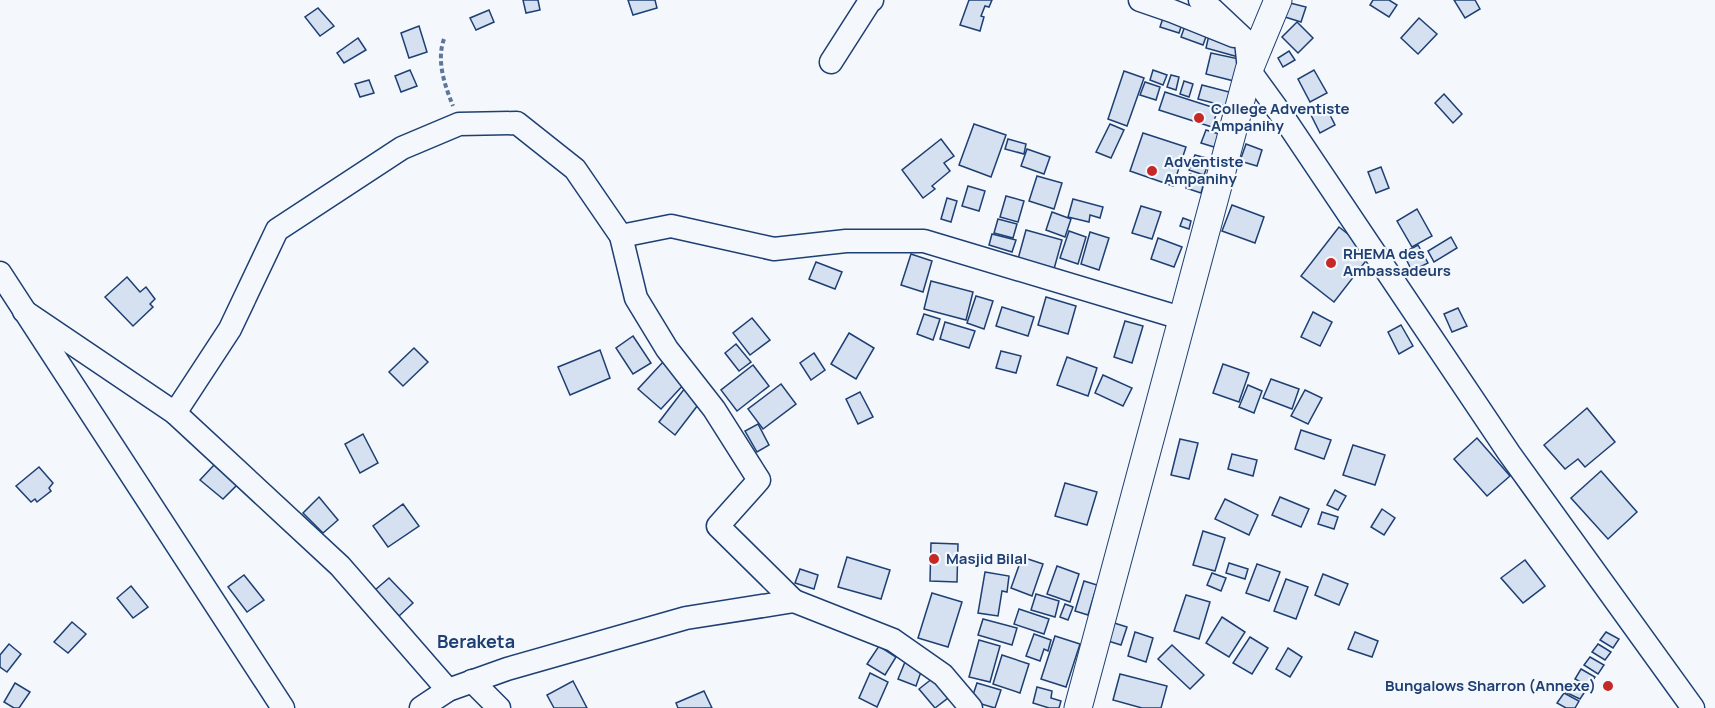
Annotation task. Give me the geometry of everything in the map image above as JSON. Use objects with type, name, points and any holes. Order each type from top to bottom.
[{"type":"main road","points":[[1077,708],[1249,70],[1278,0]]},
{"type":"street","points":[[831,62],[872,0]]},
{"type":"street","points":[[1140,0],[1246,41]]},
{"type":"street","points":[[1200,0],[1246,41],[1249,70],[1286,121],[1509,453],[1693,708]]},
{"type":"street","points":[[174,413],[230,329],[277,230],[402,148],[459,124],[517,123],[575,169],[621,236],[636,298],[667,349],[714,410],[759,480],[718,526],[794,602],[893,640],[943,675],[971,708]]},
{"type":"street","points":[[621,236],[671,226],[774,249],[846,241],[924,241],[1181,318]]},
{"type":"street","points":[[0,273],[283,708]]},
{"type":"street","points":[[24,311],[174,413],[340,566],[448,690]]},
{"type":"street","points":[[421,708],[448,690],[507,669],[686,618],[794,602]]},
{"type":"street","points":[[472,681],[499,708]]},
{"type":"path","points":[[444,39],[440,49],[444,79],[459,124]]},
{"type":"building","points":[[523,0],[538,0],[540,10],[526,13]]},
{"type":"building","points":[[628,0],[655,0],[657,8],[633,15]]},
{"type":"building","points":[[969,0],[992,0],[989,7],[985,6],[981,16],[984,17],[980,31],[960,25]]},
{"type":"building","points":[[1373,0],[1389,0],[1397,5],[1389,17],[1370,5]]},
{"type":"building","points":[[1454,0],[1475,0],[1480,9],[1465,18]]},
{"type":"building","points":[[1290,3],[1306,7],[1301,22],[1285,17]]},
{"type":"building","points":[[318,8],[334,26],[320,36],[305,17]]},
{"type":"building","points":[[489,10],[494,22],[476,30],[470,18]]},
{"type":"building","points":[[1164,15],[1183,21],[1179,33],[1160,27]]},
{"type":"building","points":[[1419,18],[1437,34],[1418,54],[1401,38]]},
{"type":"building","points":[[1297,22],[1313,38],[1298,53],[1282,37]]},
{"type":"building","points":[[1186,23],[1208,31],[1203,45],[1181,37]]},
{"type":"building","points":[[419,26],[427,52],[409,58],[401,33]]},
{"type":"building","points":[[1209,35],[1246,46],[1242,58],[1206,48]]},
{"type":"building","points":[[358,38],[366,50],[344,63],[337,53]]},
{"type":"building","points":[[1289,51],[1295,60],[1283,67],[1278,58]]},
{"type":"building","points":[[1211,53],[1239,59],[1234,81],[1206,74]]},
{"type":"building","points":[[410,70],[417,86],[401,92],[395,76]]},
{"type":"building","points":[[1153,70],[1167,75],[1163,85],[1150,80]]},
{"type":"building","points":[[1314,70],[1327,93],[1310,102],[1298,79]]},
{"type":"building","points":[[1124,71],[1144,78],[1127,126],[1108,119]]},
{"type":"building","points":[[1171,75],[1179,77],[1176,90],[1167,87]]},
{"type":"building","points":[[369,80],[374,93],[360,97],[355,84]]},
{"type":"building","points":[[1184,81],[1193,84],[1189,97],[1180,94]]},
{"type":"building","points":[[1145,82],[1160,87],[1156,100],[1140,95]]},
{"type":"building","points":[[1202,85],[1233,93],[1229,107],[1198,99]]},
{"type":"building","points":[[1165,92],[1218,109],[1212,127],[1159,110]]},
{"type":"building","points":[[1444,94],[1462,114],[1453,123],[1435,103]]},
{"type":"building","points":[[1326,107],[1335,125],[1320,133],[1311,115]]},
{"type":"building","points":[[974,124],[1006,135],[991,177],[959,165]]},
{"type":"building","points":[[1110,124],[1124,130],[1111,158],[1096,152]]},
{"type":"building","points":[[1206,130],[1219,134],[1214,147],[1201,143]]},
{"type":"building","points":[[1143,133],[1186,147],[1173,186],[1130,171]]},
{"type":"building","points":[[941,139],[954,156],[944,163],[950,171],[932,186],[935,189],[923,198],[902,170]]},
{"type":"building","points":[[1008,139],[1026,144],[1024,154],[1005,149]]},
{"type":"building","points":[[1246,144],[1262,150],[1257,166],[1240,161]]},
{"type":"building","points":[[1027,149],[1050,157],[1044,174],[1021,166]]},
{"type":"building","points":[[1195,155],[1210,159],[1204,175],[1189,170]]},
{"type":"building","points":[[1381,167],[1389,188],[1376,193],[1368,172]]},
{"type":"building","points":[[1190,174],[1205,179],[1201,193],[1186,188]]},
{"type":"building","points":[[1037,176],[1062,183],[1054,209],[1029,201]]},
{"type":"building","points":[[968,186],[985,191],[979,211],[962,206]]},
{"type":"building","points":[[1006,196],[1024,201],[1018,222],[1000,217]]},
{"type":"building","points":[[947,198],[957,201],[951,222],[941,219]]},
{"type":"building","points":[[1073,199],[1103,207],[1100,218],[1090,215],[1089,222],[1068,217]]},
{"type":"building","points":[[1232,205],[1264,217],[1255,243],[1222,231]]},
{"type":"building","points":[[1141,206],[1161,212],[1152,239],[1132,233]]},
{"type":"building","points":[[1417,209],[1432,236],[1412,247],[1397,221]]},
{"type":"building","points":[[1052,212],[1071,219],[1065,237],[1046,230]]},
{"type":"building","points":[[1183,218],[1191,221],[1189,229],[1180,226]]},
{"type":"building","points":[[998,219],[1017,224],[1013,238],[994,233]]},
{"type":"building","points":[[1339,227],[1372,253],[1334,302],[1301,276]]},
{"type":"building","points":[[1026,230],[1062,240],[1054,269],[1018,259]]},
{"type":"building","points":[[1069,231],[1086,237],[1078,264],[1060,258]]},
{"type":"building","points":[[1090,232],[1109,238],[1099,270],[1081,264]]},
{"type":"building","points":[[992,234],[1016,240],[1012,252],[989,245]]},
{"type":"building","points":[[1451,237],[1457,248],[1434,262],[1428,251]]},
{"type":"building","points":[[1158,238],[1182,247],[1174,267],[1151,259]]},
{"type":"building","points":[[1418,245],[1428,263],[1412,271],[1403,253]]},
{"type":"building","points":[[911,254],[932,261],[923,292],[901,285]]},
{"type":"building","points":[[816,262],[842,272],[835,289],[809,279]]},
{"type":"building","points":[[127,277],[140,292],[146,287],[155,299],[150,304],[153,307],[133,326],[105,297]]},
{"type":"building","points":[[931,281],[973,292],[966,320],[924,309]]},
{"type":"building","points":[[976,296],[993,301],[984,329],[967,323]]},
{"type":"building","points":[[1046,297],[1076,306],[1068,334],[1038,325]]},
{"type":"building","points":[[1002,307],[1034,317],[1028,336],[996,326]]},
{"type":"building","points":[[1458,308],[1467,326],[1452,332],[1444,314]]},
{"type":"building","points":[[1313,312],[1332,322],[1320,346],[1301,337]]},
{"type":"building","points":[[924,314],[940,319],[933,340],[917,334]]},
{"type":"building","points":[[752,318],[770,340],[750,355],[733,333]]},
{"type":"building","points":[[1125,321],[1143,326],[1132,363],[1114,357]]},
{"type":"building","points":[[945,322],[975,331],[969,348],[940,339]]},
{"type":"building","points":[[1401,325],[1413,346],[1399,354],[1388,332]]},
{"type":"building","points":[[849,333],[874,348],[856,379],[831,364]]},
{"type":"building","points":[[633,336],[651,363],[633,374],[616,348]]},
{"type":"building","points":[[736,344],[751,362],[739,371],[725,353]]},
{"type":"building","points":[[414,348],[428,362],[403,386],[389,372]]},
{"type":"building","points":[[600,350],[610,378],[570,395],[558,367]]},
{"type":"building","points":[[1001,351],[1021,356],[1016,373],[996,368]]},
{"type":"building","points":[[814,353],[825,370],[811,380],[800,363]]},
{"type":"building","points":[[1067,357],[1097,368],[1088,396],[1057,385]]},
{"type":"building","points":[[663,362],[686,382],[661,409],[638,389]]},
{"type":"building","points":[[1223,364],[1249,373],[1239,402],[1213,393]]},
{"type":"building","points":[[753,365],[769,386],[737,411],[721,390]]},
{"type":"building","points":[[1103,375],[1132,388],[1123,406],[1095,393]]},
{"type":"building","points":[[1271,379],[1299,389],[1292,409],[1263,398]]},
{"type":"building","points":[[781,384],[796,404],[763,429],[748,409]]},
{"type":"building","points":[[1248,385],[1262,391],[1254,413],[1239,407]]},
{"type":"building","points":[[685,388],[701,401],[675,435],[659,422]]},
{"type":"building","points":[[1305,390],[1322,398],[1308,424],[1291,416]]},
{"type":"building","points":[[860,392],[873,417],[858,424],[846,399]]},
{"type":"building","points":[[1587,408],[1615,442],[1585,467],[1578,459],[1565,469],[1544,445]]},
{"type":"building","points":[[758,424],[769,445],[757,452],[745,431]]},
{"type":"building","points":[[1301,430],[1331,440],[1324,459],[1295,449]]},
{"type":"building","points":[[363,434],[378,463],[360,473],[345,444]]},
{"type":"building","points":[[1477,438],[1510,476],[1487,496],[1454,459]]},
{"type":"building","points":[[1180,439],[1198,443],[1189,479],[1171,475]]},
{"type":"building","points":[[1353,445],[1385,455],[1375,485],[1343,475]]},
{"type":"building","points":[[1232,454],[1257,460],[1253,476],[1228,469]]},
{"type":"building","points":[[214,465],[238,484],[223,499],[200,480]]},
{"type":"building","points":[[39,467],[53,483],[49,488],[51,491],[37,502],[35,499],[31,502],[16,486]]},
{"type":"building","points":[[1601,471],[1637,512],[1608,539],[1571,498]]},
{"type":"building","points":[[1065,483],[1097,492],[1087,525],[1055,516]]},
{"type":"building","points":[[1335,490],[1346,496],[1338,510],[1327,505]]},
{"type":"building","points":[[319,497],[338,520],[323,533],[303,513]]},
{"type":"building","points":[[1280,497],[1309,509],[1301,527],[1272,515]]},
{"type":"building","points":[[1225,499],[1258,515],[1249,535],[1215,519]]},
{"type":"building","points":[[403,504],[419,526],[388,547],[373,526]]},
{"type":"building","points":[[1382,509],[1395,518],[1384,535],[1371,527]]},
{"type":"building","points":[[1322,512],[1338,517],[1334,529],[1318,524]]},
{"type":"building","points":[[1203,531],[1225,538],[1215,571],[1193,565]]},
{"type":"building","points":[[931,543],[958,544],[957,582],[930,581]]},
{"type":"building","points":[[847,557],[890,570],[881,599],[838,587]]},
{"type":"building","points":[[1022,557],[1043,564],[1032,596],[1011,588]]},
{"type":"building","points":[[1525,560],[1545,586],[1523,603],[1501,578]]},
{"type":"building","points":[[1229,563],[1248,569],[1245,579],[1226,573]]},
{"type":"building","points":[[1257,564],[1280,572],[1269,601],[1246,593]]},
{"type":"building","points":[[1057,566],[1079,574],[1070,602],[1047,594]]},
{"type":"building","points":[[800,569],[818,575],[814,589],[795,583]]},
{"type":"building","points":[[985,572],[1009,576],[1007,592],[1002,591],[998,616],[978,613]]},
{"type":"building","points":[[1212,573],[1226,578],[1221,591],[1207,585]]},
{"type":"building","points":[[1323,574],[1348,584],[1339,605],[1315,595]]},
{"type":"building","points":[[244,575],[264,600],[247,612],[228,587]]},
{"type":"building","points":[[389,578],[413,603],[399,616],[375,590]]},
{"type":"building","points":[[1286,579],[1308,587],[1296,619],[1274,611]]},
{"type":"building","points":[[1084,581],[1097,585],[1088,615],[1075,611]]},
{"type":"building","points":[[131,586],[148,607],[133,618],[117,598]]},
{"type":"building","points":[[932,593],[962,602],[948,647],[918,638]]},
{"type":"building","points":[[1036,594],[1059,601],[1055,617],[1031,610]]},
{"type":"building","points":[[1186,595],[1210,602],[1199,639],[1174,631]]},
{"type":"building","points":[[1065,604],[1073,607],[1068,620],[1060,617]]},
{"type":"building","points":[[1019,609],[1049,619],[1044,634],[1014,624]]},
{"type":"building","points":[[1222,617],[1245,632],[1229,657],[1206,643]]},
{"type":"building","points":[[983,619],[1017,628],[1012,645],[978,635]]},
{"type":"building","points":[[72,622],[86,634],[68,653],[54,642]]},
{"type":"building","points":[[1111,622],[1127,627],[1121,645],[1105,640]]},
{"type":"building","points":[[1135,632],[1153,638],[1146,662],[1128,656]]},
{"type":"building","points":[[1355,632],[1378,641],[1372,657],[1348,649]]},
{"type":"building","points":[[1606,632],[1619,639],[1613,648],[1600,640]]},
{"type":"building","points":[[1034,634],[1051,640],[1048,651],[1044,649],[1040,661],[1026,656]]},
{"type":"building","points":[[1055,636],[1080,644],[1066,687],[1041,679]]},
{"type":"building","points":[[1250,637],[1268,648],[1252,674],[1233,663]]},
{"type":"building","points":[[979,640],[1000,646],[990,682],[969,677]]},
{"type":"building","points":[[9,644],[21,654],[7,672],[0,667],[0,655]]},
{"type":"building","points":[[1598,644],[1611,652],[1605,660],[1592,652]]},
{"type":"building","points":[[1172,645],[1204,675],[1190,689],[1158,659]]},
{"type":"building","points":[[879,646],[896,657],[885,675],[867,664]]},
{"type":"building","points":[[1288,648],[1302,657],[1290,677],[1276,669]]},
{"type":"building","points":[[1002,655],[1029,664],[1020,693],[993,684]]},
{"type":"building","points":[[1590,657],[1604,665],[1598,674],[1584,665]]},
{"type":"building","points":[[905,662],[922,669],[916,686],[898,679]]},
{"type":"building","points":[[1581,669],[1595,677],[1589,686],[1575,679]]},
{"type":"building","points":[[870,673],[888,682],[877,707],[859,698]]},
{"type":"building","points":[[1120,674],[1167,686],[1161,708],[1142,708],[1113,700]]},
{"type":"building","points":[[933,678],[948,698],[935,708],[919,689]]},
{"type":"building","points":[[573,681],[587,708],[554,708],[547,695]]},
{"type":"building","points":[[1571,682],[1586,690],[1580,699],[1565,692]]},
{"type":"building","points":[[15,683],[30,692],[19,708],[14,708],[4,702]]},
{"type":"building","points":[[977,683],[1001,690],[995,708],[971,701]]},
{"type":"building","points":[[1037,687],[1052,691],[1051,698],[1061,701],[1059,708],[1049,708],[1033,703]]},
{"type":"building","points":[[704,691],[712,708],[678,708],[676,703]]},
{"type":"building","points":[[1564,693],[1579,701],[1575,708],[1566,708],[1557,703]]},
{"type":"place","name":"College Adventiste Ampanihy","points":[[1199,118]]},
{"type":"place","name":"Adventiste Ampanihy","points":[[1152,171]]},
{"type":"place","name":"RHEMA des Ambassadeurs","points":[[1331,263]]},
{"type":"place","name":"Masjid Bilal","points":[[934,559]]},
{"type":"place","name":"Bungalows Sharron (Annexe)","points":[[1608,686]]},
{"type":"district","name":"Beraketa","points":[[476,642]]}]
